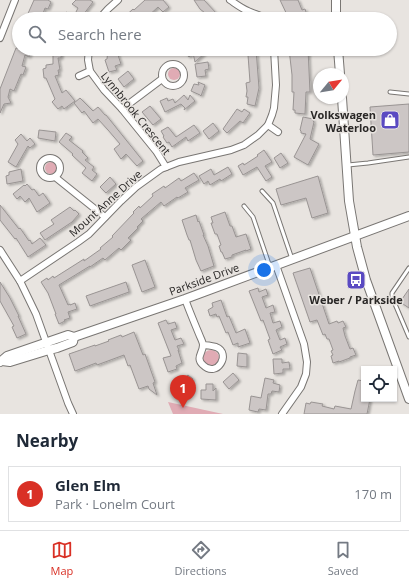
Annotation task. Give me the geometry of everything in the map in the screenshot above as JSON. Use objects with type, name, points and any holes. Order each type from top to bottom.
[{"type":"street","points":[[0,38],[15,0]]},
{"type":"street","points":[[105,12],[118,0]]},
{"type":"street","points":[[230,0],[250,12]]},
{"type":"street","points":[[336,0],[336,12]]},
{"type":"street","name":"Lynnbrook Crescent","points":[[88,56],[90,71],[104,90],[122,109],[156,151],[166,167]]},
{"type":"street","points":[[275,56],[276,94],[272,115],[268,125],[278,132]]},
{"type":"street","points":[[339,56],[340,68]]},
{"type":"street","points":[[78,76],[90,71]]},
{"type":"street","points":[[122,109],[162,79]]},
{"type":"street","points":[[342,104],[349,201],[355,236],[366,280],[409,399]]},
{"type":"street","name":"Mount Anne Drive","points":[[20,280],[89,234],[120,201],[150,176],[179,162],[242,146],[258,135],[268,125]]},
{"type":"street","points":[[55,177],[105,217]]},
{"type":"street","name":"Parkside Drive","points":[[1,361],[7,356],[48,346],[57,348],[73,342],[74,337],[185,299],[409,216]]},
{"type":"street","points":[[0,250],[20,280],[36,314],[68,404],[73,414]]},
{"type":"street","points":[[273,266],[304,344],[307,362],[306,374],[301,387],[282,414]]},
{"type":"street","points":[[185,299],[203,345],[200,360],[202,364],[208,368],[216,368],[223,359],[221,352],[215,347],[203,345]]},
{"type":"lane","points":[[390,92],[409,94]]},
{"type":"lane","points":[[346,165],[409,157]]},
{"type":"lane","points":[[262,191],[273,203],[292,259]]},
{"type":"lane","points":[[244,206],[253,217],[273,266]]},
{"type":"lane","points":[[409,268],[392,293],[392,297],[409,337]]},
{"type":"shaded area","points":[[172,68],[176,68],[180,74],[176,80],[172,80],[168,76],[168,72]]},
{"type":"shaded area","points":[[49,162],[53,162],[57,168],[53,174],[49,174],[45,170],[45,166]]},
{"type":"shaded area","points":[[211,350],[217,352],[219,358],[217,364],[211,366],[205,364],[203,358],[205,352]]},
{"type":"shaded area","points":[[168,402],[223,414],[173,414]]},
{"type":"building","points":[[34,0],[48,0],[51,2],[48,9],[45,8],[44,12],[29,12]]},
{"type":"building","points":[[76,0],[90,0],[93,2],[85,12],[76,12],[78,8],[72,4]]},
{"type":"building","points":[[145,0],[163,0],[169,7],[163,12],[158,7],[153,12],[130,12],[133,9],[134,10]]},
{"type":"building","points":[[194,0],[204,0],[215,12],[204,12]]},
{"type":"building","points":[[280,0],[298,0],[302,10],[305,9],[306,12],[286,12]]},
{"type":"building","points":[[13,56],[25,56],[22,66],[26,67],[23,75],[21,74],[14,91],[10,89],[8,97],[11,103],[4,104],[0,113],[0,89]]},
{"type":"building","points":[[53,56],[61,56],[61,58],[58,58],[60,70],[58,70],[59,75],[55,76],[62,93],[66,90],[75,101],[64,109],[62,106],[58,109],[52,102],[55,99],[46,78],[44,78],[43,69],[46,68],[46,65],[53,64]]},
{"type":"building","points":[[107,56],[118,56],[121,64],[115,66],[117,70],[109,72],[105,60],[107,59]]},
{"type":"building","points":[[194,56],[202,56],[195,62]]},
{"type":"building","points":[[248,56],[257,56],[259,88],[255,106],[247,104],[248,97],[246,97],[246,83],[250,82]]},
{"type":"building","points":[[290,56],[308,56],[310,92],[306,92],[305,114],[295,113],[295,110],[293,110],[294,92],[292,92]]},
{"type":"building","points":[[208,62],[209,69],[205,70],[206,76],[197,77],[195,64]]},
{"type":"building","points":[[128,71],[134,79],[124,87],[118,79]]},
{"type":"building","points":[[198,82],[205,85],[201,96],[191,91],[194,84],[199,85]]},
{"type":"building","points":[[184,95],[188,100],[190,95],[195,101],[184,110],[185,108],[181,104],[165,112],[160,101],[167,98],[168,101],[173,99],[175,103]]},
{"type":"building","points":[[80,98],[93,111],[98,107],[106,115],[143,161],[137,166],[126,154],[121,159],[114,149],[120,144],[98,119],[93,123],[84,111],[82,113],[74,103]]},
{"type":"building","name":"Volkswagen Waterloo","points":[[409,104],[409,152],[373,155],[370,107]]},
{"type":"building","points":[[150,106],[161,119],[153,125],[142,112]]},
{"type":"building","points":[[237,109],[242,112],[244,109],[250,113],[243,123],[240,121],[227,133],[223,129]]},
{"type":"building","points":[[303,117],[313,119],[314,122],[310,139],[319,144],[308,165],[294,157],[306,134],[301,133],[300,130]]},
{"type":"building","points":[[213,123],[219,131],[209,139],[203,131]]},
{"type":"building","points":[[194,125],[200,133],[188,141],[186,137],[172,147],[169,142],[167,143],[161,131],[168,127],[176,137]]},
{"type":"building","points":[[39,130],[56,132],[55,141],[38,138]]},
{"type":"building","points":[[66,133],[72,137],[69,140],[83,151],[82,152],[88,158],[85,160],[94,167],[92,170],[97,174],[92,181],[82,173],[86,168],[59,142]]},
{"type":"building","points":[[21,134],[27,141],[30,138],[35,144],[30,148],[28,146],[16,167],[8,162],[18,144],[15,140]]},
{"type":"building","points":[[264,150],[272,162],[265,166],[272,177],[266,181],[257,167],[243,175],[238,166],[243,163],[244,165]]},
{"type":"building","points":[[281,153],[288,163],[280,168],[274,158]]},
{"type":"building","points":[[228,167],[232,174],[221,181],[220,179],[210,185],[208,181],[204,184],[199,176],[211,169],[214,175]]},
{"type":"building","points":[[21,169],[23,181],[7,184],[6,176],[9,175],[9,172]]},
{"type":"building","points":[[194,173],[199,180],[185,188],[188,192],[178,198],[177,197],[164,206],[161,202],[141,219],[143,221],[128,238],[131,240],[121,250],[119,248],[105,260],[103,258],[59,285],[68,305],[75,303],[77,309],[68,312],[70,318],[59,324],[48,293],[41,282],[47,278],[48,280],[53,276],[54,278],[84,259],[84,261],[101,249],[100,248],[113,237],[112,236],[134,213],[133,212],[139,206],[140,208],[153,196],[152,194],[164,186],[165,188],[179,178],[181,181]]},
{"type":"building","points":[[318,176],[328,213],[312,218],[306,198],[281,205],[276,189]]},
{"type":"building","points":[[110,177],[116,184],[106,193],[100,187]]},
{"type":"building","points":[[27,184],[32,190],[34,189],[39,196],[43,193],[50,203],[37,212],[29,198],[25,202],[20,196],[17,199],[13,194]]},
{"type":"building","points":[[0,205],[32,244],[40,238],[46,245],[28,257],[16,238],[15,239],[0,220]]},
{"type":"building","points":[[70,207],[79,214],[72,222],[45,240],[40,233],[54,224],[51,220]]},
{"type":"building","points":[[225,212],[236,237],[246,234],[251,249],[232,255],[232,257],[225,259],[219,246],[221,245],[217,234],[215,234],[211,223],[213,223],[211,217]]},
{"type":"building","points":[[196,215],[214,266],[201,271],[182,220]]},
{"type":"building","points":[[145,260],[155,287],[142,292],[132,265]]},
{"type":"building","points":[[310,268],[329,324],[337,321],[338,323],[343,321],[346,327],[343,328],[345,336],[350,349],[353,348],[356,355],[350,358],[333,363],[331,356],[333,355],[331,351],[333,350],[329,339],[327,339],[325,334],[323,335],[317,320],[310,322],[293,273]]},
{"type":"building","points":[[0,282],[19,316],[26,334],[17,338],[12,327],[14,326],[0,301]]},
{"type":"building","points":[[126,282],[129,292],[90,306],[86,296]]},
{"type":"building","points":[[258,288],[259,292],[266,289],[268,295],[262,297],[266,308],[273,305],[275,312],[270,313],[273,323],[280,321],[282,327],[276,330],[280,340],[285,338],[287,344],[280,347],[282,350],[273,354],[268,340],[270,339],[263,320],[261,321],[249,291]]},
{"type":"building","points":[[409,289],[409,308],[400,302]]},
{"type":"building","points":[[221,300],[227,317],[229,316],[236,333],[245,329],[250,343],[238,347],[238,343],[233,345],[219,316],[217,317],[216,314],[210,316],[208,310],[213,307],[212,303]]},
{"type":"building","points":[[166,320],[168,324],[175,322],[177,328],[171,330],[175,340],[181,338],[184,344],[177,346],[182,363],[176,366],[177,369],[168,372],[163,358],[171,356],[158,323]]},
{"type":"building","points":[[134,332],[143,355],[145,354],[155,382],[153,383],[157,395],[149,389],[148,386],[139,389],[130,365],[128,366],[124,355],[75,371],[69,354],[109,341],[108,340],[121,335],[122,337]]},
{"type":"building","points":[[238,353],[247,354],[247,367],[237,366]]},
{"type":"building","points":[[273,359],[282,359],[282,363],[289,362],[290,369],[283,369],[283,373],[274,374]]},
{"type":"building","points":[[233,373],[239,380],[229,389],[223,382]]},
{"type":"building","points":[[188,375],[193,379],[188,384],[191,387],[182,395],[171,384],[180,376],[183,379]]},
{"type":"building","points":[[265,378],[274,380],[273,383],[280,385],[279,392],[272,391],[271,394],[268,394],[266,410],[259,409],[258,412],[249,410],[251,396],[261,398]]},
{"type":"building","points":[[358,380],[361,380],[361,402],[369,402],[367,414],[304,414],[306,403],[310,404],[311,402],[323,404],[322,406],[334,409],[335,406],[351,409]]},
{"type":"building","points":[[206,384],[213,384],[213,391],[216,388],[216,400],[201,399],[201,390],[206,390]]},
{"type":"place","name":"Volkswagen Waterloo","points":[[390,120]]},
{"type":"place","name":"Weber / Parkside","points":[[356,280]]},
{"type":"place","name":"Glen Elm","points":[[183,408]]}]
